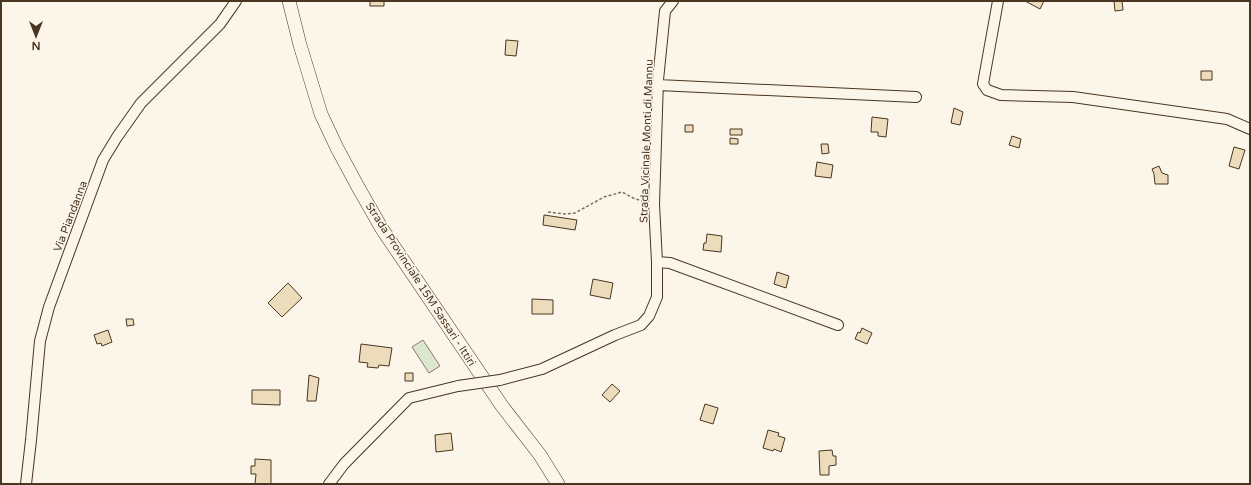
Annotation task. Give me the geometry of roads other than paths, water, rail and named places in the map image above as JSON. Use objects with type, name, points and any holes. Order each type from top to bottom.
[{"type":"main road","name":"Strada Provinciale 15M Sassari - Ittiri","points":[[289,1],[300,45],[321,114],[358,187],[382,229],[502,406],[540,455],[558,484]]},
{"type":"street","name":"Via Piandanna","points":[[26,484],[40,341],[49,306],[103,160],[117,136],[141,103],[220,24],[236,1]]},
{"type":"street","name":"Strada Vicinale Monti di Mannu","points":[[329,484],[344,464],[409,398],[458,386],[500,380],[542,369],[614,335],[641,325],[649,316],[657,297],[654,204],[658,85],[665,10],[672,1]]},
{"type":"street","points":[[998,1],[983,84],[987,90],[1001,95],[1073,97],[1227,119],[1250,129]]},
{"type":"street","points":[[658,85],[916,97]]},
{"type":"street","points":[[657,262],[670,263],[838,325]]}]
